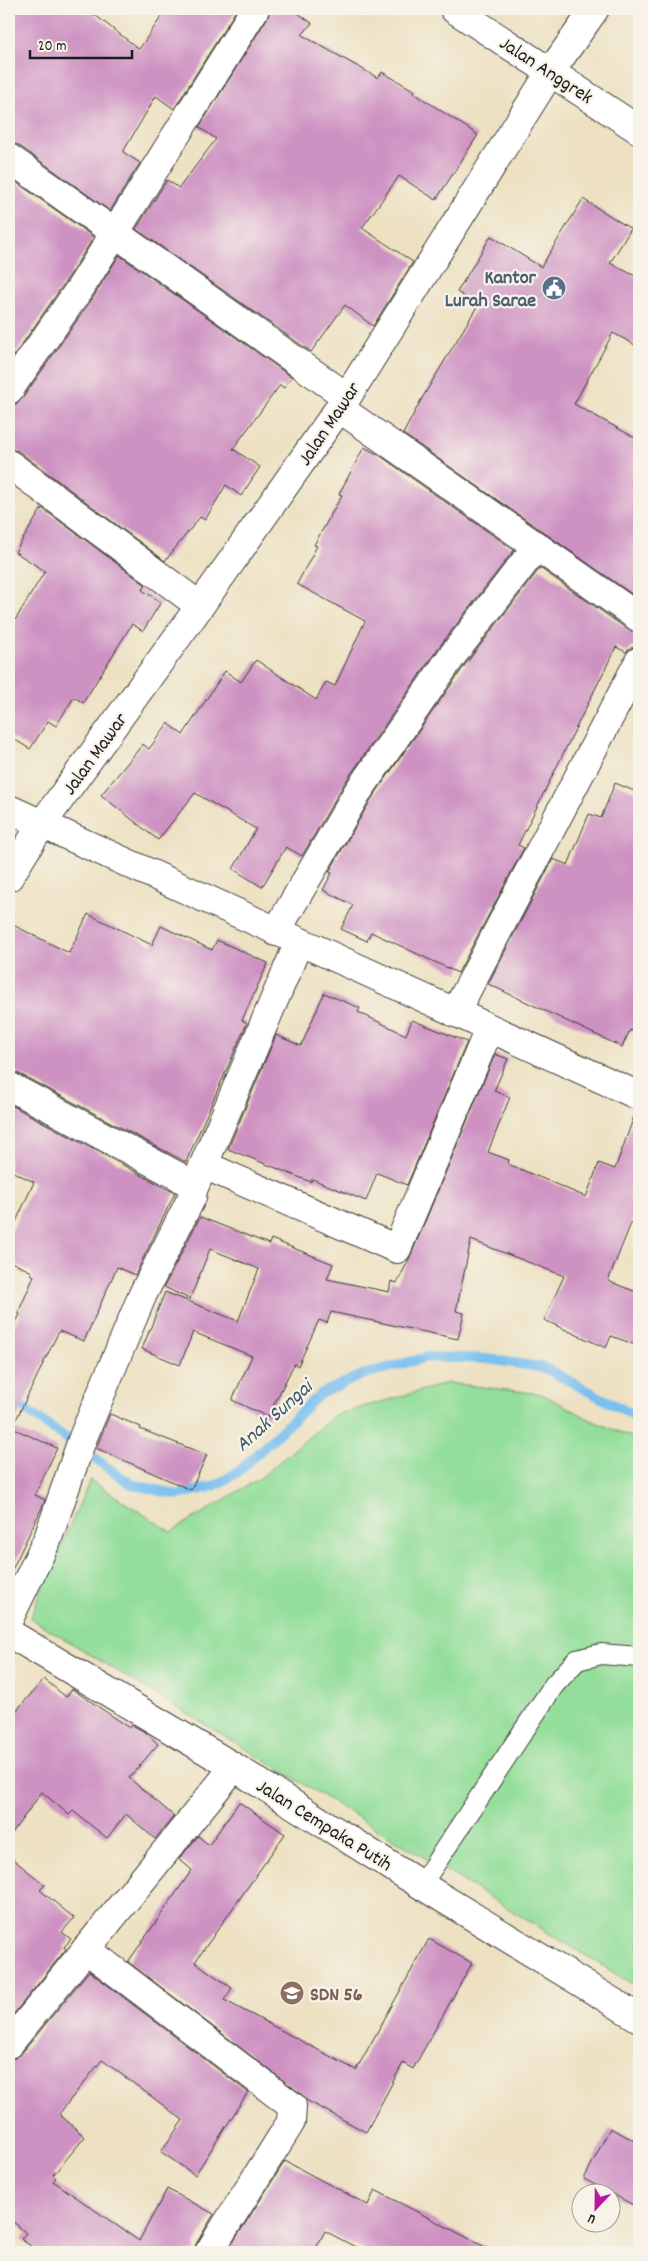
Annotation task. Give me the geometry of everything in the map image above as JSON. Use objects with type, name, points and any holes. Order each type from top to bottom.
[{"type":"street","points":[[9,390],[82,287],[255,9]]},
{"type":"street","name":"Jalan Anggrek","points":[[454,9],[639,130]]},
{"type":"street","name":"Jalan Mawar","points":[[9,877],[42,824],[200,606],[343,402],[551,71],[595,9]]},
{"type":"street","points":[[9,158],[537,546],[639,618]]},
{"type":"street","points":[[9,464],[200,606]]},
{"type":"street","points":[[9,1619],[48,1538],[83,1437],[143,1294],[192,1197],[287,937],[357,793],[452,656],[537,546]]},
{"type":"street","points":[[455,1013],[639,662]]},
{"type":"street","points":[[9,809],[639,1096]]},
{"type":"street","points":[[204,1165],[397,1249],[489,1029]]},
{"type":"street","points":[[9,1086],[178,1176],[189,1183],[193,1190]]},
{"type":"street","name":"Jalan Cempaka Putih","points":[[9,1633],[234,1767],[421,1885],[639,2018]]},
{"type":"street","points":[[9,2044],[234,1767]]},
{"type":"street","points":[[86,1949],[292,2106],[291,2122],[209,2252]]},
{"type":"lane","points":[[421,1885],[554,1685],[577,1660],[601,1654],[639,1658]]},
{"type":"green space","points":[[448,1383],[542,1394],[593,1421],[639,1440],[639,1988],[30,1618],[90,1480],[171,1532],[260,1478],[335,1415]]},
{"type":"building","points":[[9,9],[87,9],[139,49],[167,9],[237,9],[174,109],[156,96],[123,152],[140,163],[110,211],[18,145],[9,143]]},
{"type":"building","points":[[270,9],[292,9],[312,23],[302,35],[378,78],[382,72],[415,91],[414,93],[478,135],[436,200],[399,176],[362,228],[413,262],[373,326],[345,305],[311,352],[136,229],[167,180],[179,188],[216,139],[199,127],[268,17]]},
{"type":"building","points":[[9,177],[94,237],[9,363]]},
{"type":"building","points":[[583,199],[631,229],[610,263],[639,278],[639,347],[613,333],[574,404],[639,440],[639,599],[403,434],[421,400],[478,305],[457,292],[491,236],[541,267]]},
{"type":"building","points":[[119,255],[292,377],[284,388],[280,385],[233,449],[260,467],[241,496],[226,485],[205,520],[200,517],[165,561],[18,451],[9,449],[9,405],[16,404],[22,399],[94,296]]},
{"type":"building","points":[[364,447],[379,455],[514,550],[439,647],[344,784],[302,856],[286,847],[262,887],[233,869],[256,829],[195,793],[158,840],[101,795],[143,744],[149,749],[168,723],[183,735],[225,671],[241,682],[256,660],[316,700],[326,682],[335,686],[365,621],[297,584],[317,546],[314,545],[342,495],[339,494]]},
{"type":"building","points":[[42,508],[146,585],[142,590],[161,602],[143,631],[132,624],[83,703],[74,697],[56,726],[48,721],[30,749],[9,736],[9,630],[45,571],[15,552]]},
{"type":"building","points":[[540,568],[630,631],[639,633],[639,646],[631,648],[626,652],[616,647],[518,845],[524,848],[458,973],[371,932],[367,941],[341,929],[353,905],[323,890],[332,873],[329,872],[370,801],[465,665]]},
{"type":"building","points":[[615,783],[639,793],[639,1033],[630,1030],[622,1047],[488,984],[553,859],[568,865],[589,814],[601,818]]},
{"type":"building","points":[[88,914],[152,945],[161,926],[212,950],[217,940],[268,963],[242,1020],[247,1023],[186,1162],[9,1070],[9,923],[69,953]]},
{"type":"building","points":[[324,993],[360,1008],[358,1012],[406,1035],[412,1020],[467,1042],[407,1185],[377,1173],[366,1201],[312,1179],[311,1182],[228,1149],[276,1035],[301,1046]]},
{"type":"building","points":[[495,1054],[508,1059],[494,1091],[510,1097],[488,1152],[509,1160],[508,1164],[586,1197],[599,1163],[615,1169],[636,1111],[639,1111],[639,1203],[608,1281],[639,1293],[639,1346],[611,1336],[606,1348],[544,1320],[564,1276],[471,1240],[456,1311],[464,1313],[458,1339],[331,1312],[327,1323],[319,1320],[298,1366],[294,1364],[268,1417],[232,1400],[252,1356],[193,1332],[180,1365],[142,1349],[165,1292],[238,1321],[259,1269],[210,1249],[190,1299],[164,1287],[200,1217],[269,1244],[271,1239],[333,1264],[327,1279],[389,1292],[391,1281],[397,1283],[411,1255]]},
{"type":"building","points":[[9,1104],[175,1193],[135,1275],[117,1267],[84,1341],[59,1331],[12,1428],[57,1448],[35,1495],[45,1500],[44,1503],[9,1576],[9,1338],[34,1276],[31,1274],[32,1272],[9,1261],[9,1237],[34,1182],[9,1170]]},
{"type":"building","points":[[110,1414],[141,1427],[140,1429],[207,1455],[191,1490],[96,1448]]},
{"type":"building","points":[[44,1679],[66,1697],[72,1689],[130,1728],[132,1725],[145,1732],[158,1744],[129,1778],[174,1816],[155,1839],[126,1814],[107,1838],[73,1811],[69,1815],[42,1792],[9,1837],[9,1719]]},
{"type":"building","points":[[239,1802],[285,1834],[195,1962],[232,1988],[224,2000],[356,2070],[429,1939],[472,1963],[413,2069],[403,2063],[366,2132],[306,2100],[301,2094],[128,1962],[192,1870],[179,1859],[198,1836],[209,1845]]},
{"type":"building","points":[[9,1856],[45,1885],[40,1890],[74,1918],[62,1932],[71,1939],[64,1947],[66,1949],[9,2020]]},
{"type":"building","points":[[89,1971],[248,2092],[195,2175],[161,2152],[183,2120],[102,2060],[59,2114],[85,2137],[53,2175],[56,2178],[53,2181],[139,2241],[167,2189],[214,2214],[196,2244],[194,2252],[39,2252],[21,2239],[26,2233],[9,2218],[9,2059],[21,2054]]},
{"type":"building","points":[[610,2128],[639,2143],[639,2208],[620,2198],[620,2184],[593,2184],[584,2179]]},
{"type":"building","points":[[285,2161],[368,2205],[375,2190],[495,2252],[365,2252],[325,2231],[314,2252],[227,2252]]},
{"type":"waterway","name":"Anak Sungai","points":[[9,1398],[131,1484],[178,1495],[214,1486],[238,1472],[320,1394],[362,1375],[427,1357],[488,1359],[545,1368],[639,1418]]},
{"type":"place","name":"Kantor Lurah Sarae","points":[[554,288]]},
{"type":"place","name":"SDN 56","points":[[292,1993]]}]
